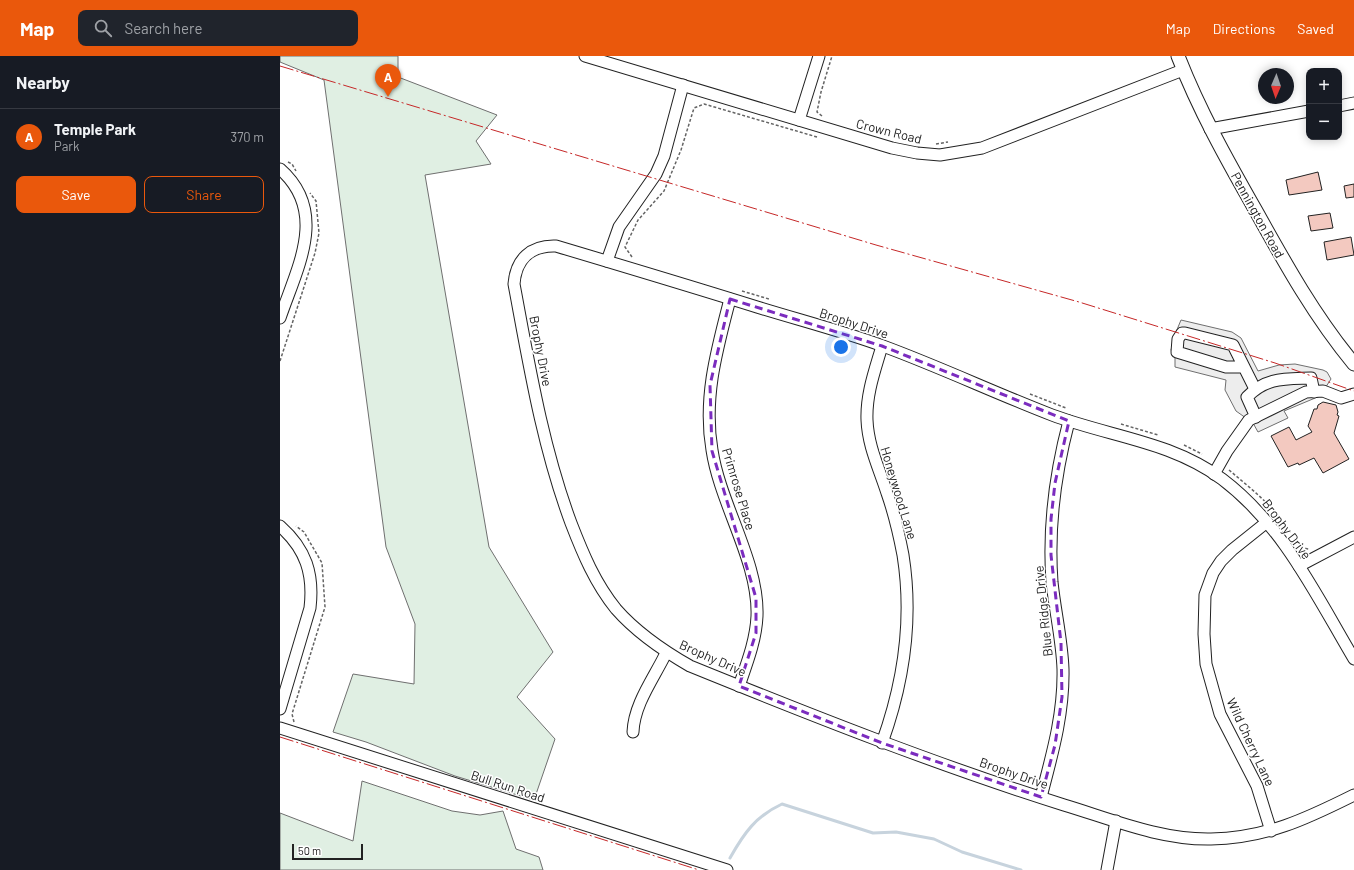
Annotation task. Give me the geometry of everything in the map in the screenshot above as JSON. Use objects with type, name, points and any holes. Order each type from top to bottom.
[{"type":"main road","name":"Pennington Road","points":[[1178,56],[1210,129],[1296,283],[1316,315],[1354,364]]},
{"type":"street","name":"Crown Road","points":[[585,56],[618,61],[683,85],[892,148],[917,153],[940,155],[982,148],[1183,70]]},
{"type":"street","points":[[799,120],[819,56]]},
{"type":"street","points":[[607,261],[619,228],[626,215],[647,189],[664,156],[683,85]]},
{"type":"street","points":[[1342,105],[1354,103]]},
{"type":"street","points":[[1210,129],[1306,112]]},
{"type":"street","points":[[280,169],[294,185],[301,197],[307,223],[304,248],[280,318]]},
{"type":"street","name":"Brophy Drive","points":[[1354,659],[1299,566],[1267,522],[1217,469],[1163,447],[1069,420],[882,346],[556,246],[542,246],[529,252],[522,258],[514,274],[514,284],[542,426],[564,504],[582,551],[595,578],[616,609],[632,625],[666,653],[690,666],[882,743],[1041,798],[1143,830],[1185,838],[1230,839],[1271,831],[1308,818],[1354,795]]},
{"type":"street","name":"Primrose Place","points":[[730,299],[713,364],[709,410],[712,451],[717,476],[753,578],[756,598],[756,633],[739,686]]},
{"type":"street","points":[[1243,367],[1226,367],[1177,352],[1178,339],[1182,333],[1185,333],[1232,345],[1255,389]]},
{"type":"street","name":"Honeywood Lane","points":[[882,346],[870,388],[867,420],[873,456],[887,493],[903,555],[907,612],[901,675],[896,699],[882,743]]},
{"type":"street","points":[[1256,416],[1247,397],[1255,389],[1277,379],[1311,378],[1314,392]]},
{"type":"street","points":[[1217,469],[1249,420],[1256,416],[1306,392],[1323,391],[1341,398],[1354,394]]},
{"type":"street","name":"Blue Ridge Drive","points":[[1041,798],[1055,744],[1062,697],[1061,643],[1052,584],[1051,519],[1056,475],[1069,420]]},
{"type":"street","name":"Wild Cherry Lane","points":[[1267,522],[1232,550],[1221,561],[1213,573],[1206,595],[1204,634],[1206,664],[1220,714],[1257,786],[1271,831]]},
{"type":"street","points":[[280,526],[298,544],[305,557],[312,579],[310,608],[280,709]]},
{"type":"street","points":[[1299,566],[1354,538]]},
{"type":"street","points":[[633,732],[638,707],[666,653]]},
{"type":"street","name":"Bull Run Road","points":[[280,728],[728,870]]},
{"type":"street","points":[[1107,870],[1116,821]]},
{"type":"path","points":[[826,120],[817,112],[821,92],[832,56]]},
{"type":"path","points":[[632,258],[625,247],[638,220],[664,191],[682,150],[694,108],[704,104],[820,138]]},
{"type":"path","points":[[933,144],[949,142]]},
{"type":"path","points":[[741,290],[770,299]]},
{"type":"path","points":[[1024,392],[1067,408]]},
{"type":"path","points":[[1116,423],[1158,436]]},
{"type":"path","points":[[1179,443],[1192,448],[1217,469],[1262,498],[1286,526],[1296,541],[1308,549],[1314,546]]},
{"type":"highlighted area","points":[[730,299],[882,346],[1069,421],[1055,483],[1051,519],[1051,555],[1061,643],[1062,697],[1055,745],[1041,797],[882,743],[739,686],[756,633],[756,598],[712,451],[710,385]]},
{"type":"green space","points":[[280,56],[398,56],[398,77],[497,115],[476,141],[491,164],[425,175],[489,547],[553,652],[517,697],[555,739],[534,800],[455,776],[366,742],[333,732],[353,674],[414,684],[415,624],[386,547],[324,80],[280,62]]},
{"type":"green space","points":[[362,781],[452,811],[480,815],[503,811],[516,849],[539,857],[543,870],[280,870],[280,813],[353,841]]},
{"type":"shaded area","points":[[1181,320],[1232,332],[1241,338],[1258,371],[1279,365],[1295,364],[1323,370],[1327,372],[1331,379],[1320,396],[1284,411],[1288,418],[1258,432],[1253,423],[1236,411],[1225,390],[1226,380],[1175,367],[1175,357],[1171,350]]},
{"type":"building","points":[[1318,172],[1322,190],[1289,195],[1286,180]]},
{"type":"building","points":[[1354,184],[1354,197],[1346,198],[1344,186]]},
{"type":"building","points":[[1330,213],[1333,228],[1311,231],[1308,216]]},
{"type":"building","points":[[1351,237],[1354,255],[1327,260],[1324,242]]},
{"type":"building","points":[[1323,402],[1336,405],[1338,412],[1337,415],[1339,416],[1334,433],[1349,459],[1323,473],[1314,458],[1299,465],[1298,463],[1288,467],[1271,436],[1289,427],[1296,440],[1312,432],[1308,426],[1314,409],[1317,409],[1318,405]]},
{"type":"waterway","points":[[730,858],[740,841],[752,826],[765,814],[782,804],[873,833],[896,832],[934,839],[962,852],[1021,870]]},
{"type":"power","points":[[280,66],[876,245],[1079,302],[1275,363],[1354,391]]},
{"type":"power","points":[[280,737],[699,870]]},
{"type":"place","name":"Temple Park","points":[[388,97]]}]
